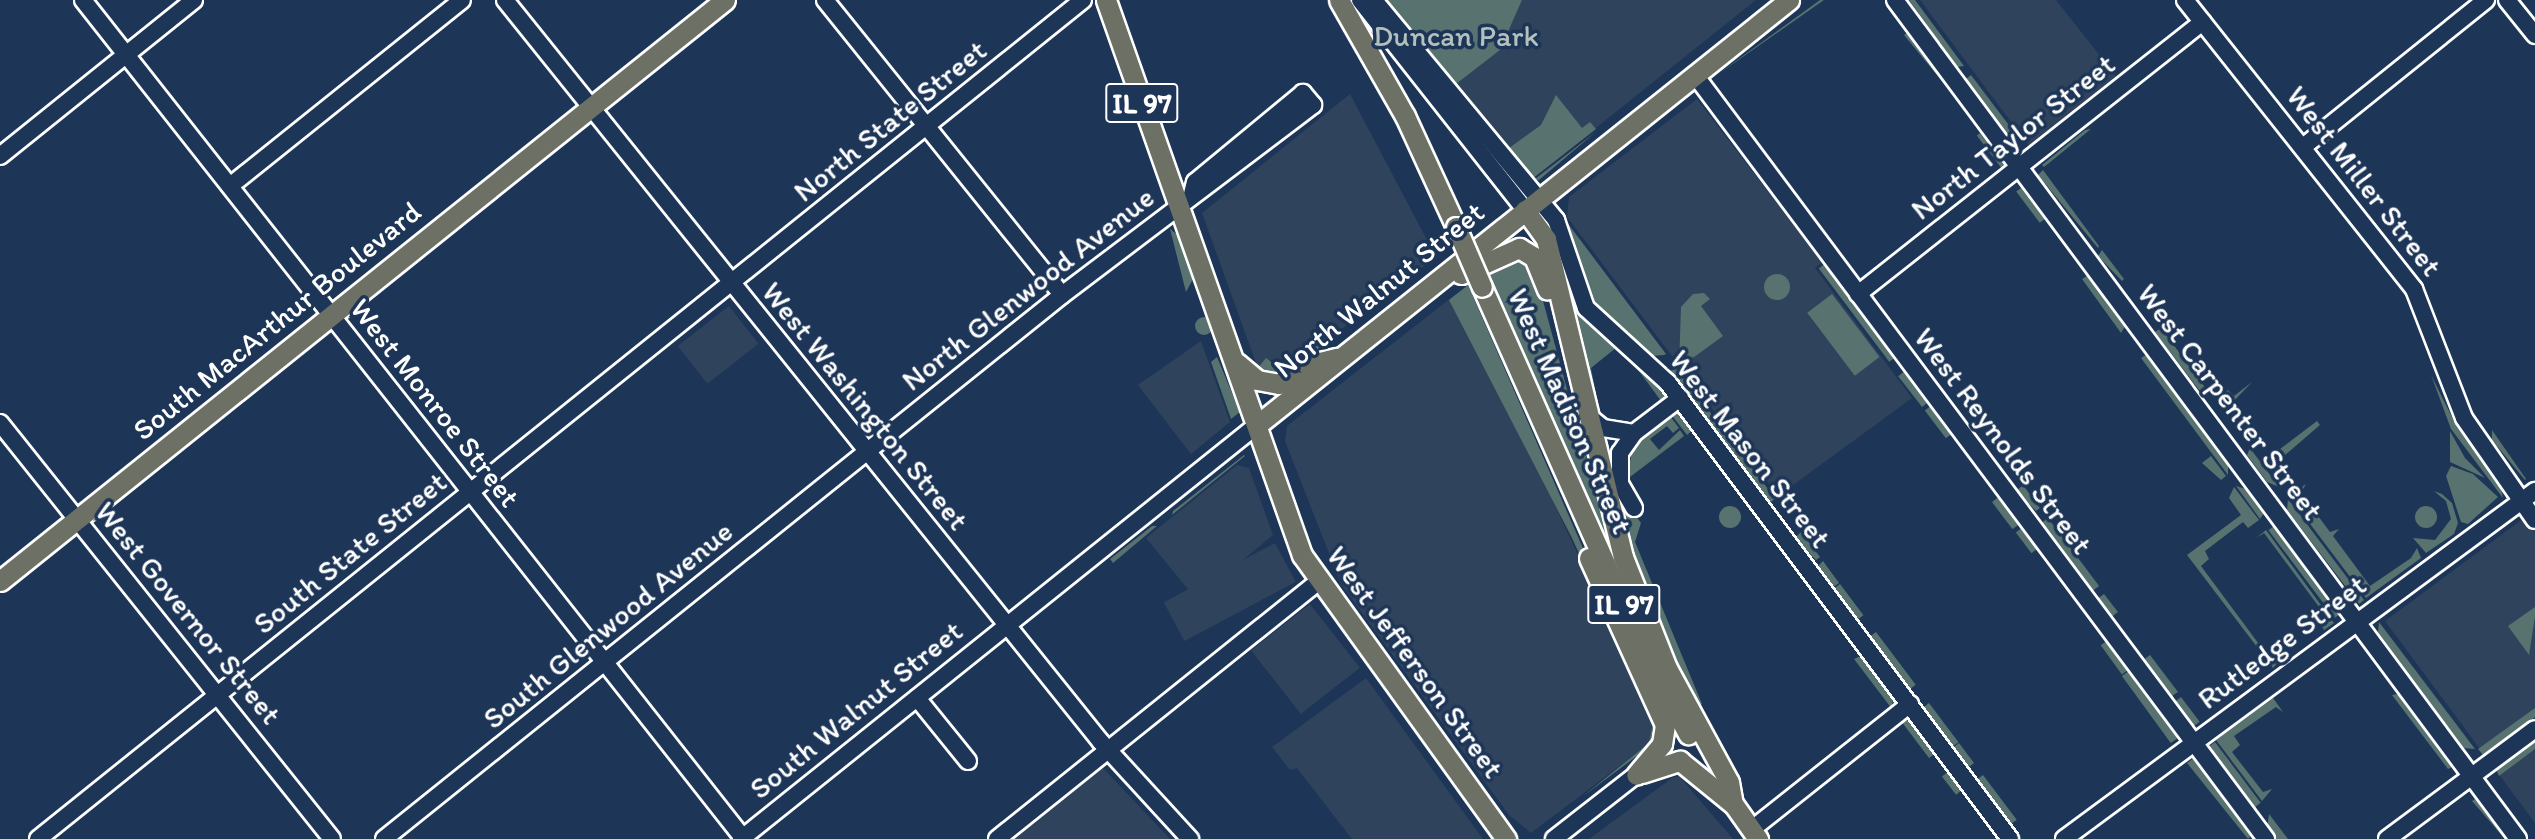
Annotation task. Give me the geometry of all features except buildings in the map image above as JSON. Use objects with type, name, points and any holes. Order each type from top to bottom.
[{"type":"main road","name":"South MacArthur Boulevard","points":[[0,581],[725,0]]},
{"type":"main road","name":"West Jefferson Street","points":[[1106,0],[1185,200],[1234,360],[1297,543],[1318,582],[1506,839]]},
{"type":"main road","name":"West Madison Street","points":[[1339,0],[1400,105],[1667,699],[1754,834]]},
{"type":"main road","name":"North Walnut Street","points":[[1257,425],[1789,0]]},
{"type":"main road","points":[[1530,206],[1542,227],[1568,351],[1637,596],[1667,668],[1729,782],[1733,804]]},
{"type":"main road","points":[[1437,281],[1508,248],[1525,250],[1538,263],[1568,351]]},
{"type":"main road","points":[[1234,360],[1257,380],[1279,384],[1304,366],[1342,357]]},
{"type":"main road","points":[[1530,396],[1612,614],[1663,720],[1662,744],[1636,775]]},
{"type":"main road","points":[[1636,775],[1680,761],[1733,804]]},
{"type":"street","name":"West Monroe Street","points":[[83,0],[743,838]]},
{"type":"street","points":[[0,156],[194,0]]},
{"type":"street","points":[[230,186],[462,0]]},
{"type":"street","name":"West Washington Street","points":[[505,0],[730,284],[1108,750],[1190,839]]},
{"type":"street","points":[[825,0],[1062,295]]},
{"type":"street","name":"North State Street","points":[[730,284],[1083,0]]},
{"type":"street","name":"West Mason Street","points":[[1360,0],[1530,206],[1556,220],[1586,308],[1637,351],[1680,398],[2010,839]]},
{"type":"street","name":"West Mason Street","points":[[1374,0],[1530,206]]},
{"type":"street","name":"West Carpenter Street","points":[[1895,0],[2518,839]]},
{"type":"street","name":"West Miller Street","points":[[2185,0],[2414,289],[2465,418],[2529,496],[2535,520]]},
{"type":"street","points":[[2303,147],[2486,0]]},
{"type":"street","points":[[2507,0],[2535,35]]},
{"type":"street","name":"North Taylor Street","points":[[1858,294],[2021,169],[2203,22]]},
{"type":"street","name":"West Reynolds Street","points":[[1695,75],[2266,839]]},
{"type":"street","name":"North Glenwood Avenue","points":[[866,453],[1062,295],[1185,200],[1200,195],[1313,105],[1303,93],[1195,182],[1185,200]]},
{"type":"street","name":"South State Street","points":[[38,839],[730,284]]},
{"type":"street","points":[[1634,508],[1618,475],[1620,453],[1634,433],[1680,398]]},
{"type":"street","points":[[1585,413],[1603,428],[1634,433]]},
{"type":"street","name":"West Governor Street","points":[[0,423],[332,839]]},
{"type":"street","name":"North Walnut Street","points":[[1006,625],[1257,425]]},
{"type":"street","name":"South Glenwood Avenue","points":[[384,839],[866,453]]},
{"type":"street","name":"Rutledge Street","points":[[2064,839],[2529,496]]},
{"type":"street","points":[[997,839],[1318,582]]},
{"type":"street","name":"South Walnut Street","points":[[743,838],[1006,625]]},
{"type":"street","points":[[917,698],[968,761]]},
{"type":"street","points":[[1754,834],[1910,704]]},
{"type":"street","points":[[2388,839],[2535,729]]},
{"type":"street","points":[[1554,839],[1636,775]]},
{"type":"shaded area","points":[[1522,0],[1756,0],[1532,179],[1451,88],[1500,50]]},
{"type":"shaded area","points":[[1920,0],[2056,0],[2116,76],[2029,146]]},
{"type":"shaded area","points":[[1350,94],[1436,257],[1287,371],[1257,366],[1202,213]]},
{"type":"shaded area","points":[[1697,99],[1822,262],[1815,268],[1912,398],[1778,496],[1567,217],[1569,197]]},
{"type":"shaded area","points":[[1456,294],[1654,717],[1650,743],[1531,833],[1509,815],[1341,584],[1285,441],[1287,426]]},
{"type":"shaded area","points":[[729,306],[759,344],[707,384],[678,346]]},
{"type":"shaded area","points":[[1201,341],[1230,422],[1191,454],[1138,385]]},
{"type":"shaded area","points":[[1237,465],[1249,468],[1273,535],[1196,599],[1146,538]]},
{"type":"shaded area","points":[[2535,510],[2535,823],[2385,621]]},
{"type":"shaded area","points":[[1275,543],[1296,582],[1184,641],[1164,602]]},
{"type":"shaded area","points":[[1310,604],[1360,668],[1301,714],[1251,650]]},
{"type":"shaded area","points":[[1366,678],[1483,839],[1352,839],[1297,768],[1290,770],[1272,747]]},
{"type":"shaded area","points":[[1103,768],[1170,839],[1008,839],[1080,781]]},
{"type":"shaded area","points":[[1679,776],[1733,839],[1589,839],[1672,778]]},
{"type":"green space","name":"Duncan Park","points":[[1380,0],[1522,0],[1500,50],[1451,88]]},
{"type":"green space","points":[[1820,0],[1824,0],[1717,75],[1740,58]]},
{"type":"green space","points":[[1909,0],[1915,0],[1964,66],[1957,67]]},
{"type":"green space","points":[[1907,34],[1946,86],[1904,35]]},
{"type":"green space","points":[[1971,75],[2016,134],[2010,138],[1965,79]]},
{"type":"green space","points":[[1556,95],[1582,128],[1590,122],[1596,129],[1532,179],[1505,151],[1541,125]]},
{"type":"green space","points":[[2091,129],[2044,167],[2042,165],[2085,130]]},
{"type":"green space","points":[[1597,131],[1539,180],[1535,179]]},
{"type":"green space","points":[[1980,133],[2005,166],[2001,168],[1977,135]]},
{"type":"green space","points":[[2043,170],[2099,246],[2098,248],[2038,175]]},
{"type":"green space","points":[[2021,188],[2044,219],[2040,223],[2016,192]]},
{"type":"green space","points":[[1563,217],[1666,354],[1651,356],[1601,319],[1579,281]]},
{"type":"green space","points":[[1170,229],[1179,236],[1193,279],[1186,292]]},
{"type":"green space","points":[[2102,250],[2124,279],[2122,281],[2098,256]]},
{"type":"green space","points":[[1505,257],[1524,259],[1536,275],[1583,448],[1651,644],[1487,271]]},
{"type":"green space","points":[[1826,263],[1896,356],[1889,362],[1819,268]]},
{"type":"green space","points":[[1777,274],[1786,278],[1790,287],[1786,296],[1777,300],[1768,296],[1764,287],[1768,278]]},
{"type":"green space","points":[[2087,276],[2125,326],[2121,333],[2082,279]]},
{"type":"green space","points":[[1468,285],[1658,720],[1653,744],[1582,797],[1649,743],[1654,717],[1571,536],[1449,300]]},
{"type":"green space","points":[[1569,290],[1625,353],[1617,347],[1591,368],[1601,420],[1564,291]]},
{"type":"green space","points":[[1704,293],[1710,299],[1701,306],[1723,336],[1679,368],[1681,307],[1693,294]]},
{"type":"green space","points":[[1832,294],[1880,357],[1855,376],[1807,313]]},
{"type":"green space","points":[[1204,317],[1210,320],[1213,326],[1210,332],[1204,335],[1198,332],[1195,326],[1198,320]]},
{"type":"green space","points":[[2161,328],[2207,390],[2199,390],[2155,332]]},
{"type":"green space","points":[[1324,336],[1331,340],[1280,374],[1257,369],[1266,358],[1283,369]]},
{"type":"green space","points":[[2146,355],[2228,464],[2228,475],[2141,358]]},
{"type":"green space","points":[[1217,357],[1240,412],[1231,419],[1211,362]]},
{"type":"green space","points":[[1636,367],[1665,392],[1664,405]]},
{"type":"green space","points":[[1676,367],[1775,499],[1766,506],[1666,374]]},
{"type":"green space","points":[[1906,370],[1930,401],[1922,407],[1898,376]]},
{"type":"green space","points":[[2431,375],[2456,425],[2501,488],[2503,498],[2451,429]]},
{"type":"green space","points":[[2252,382],[2233,402],[2234,412],[2222,394],[2228,390],[2234,396]]},
{"type":"green space","points":[[1932,405],[1953,433],[1946,438],[1925,410]]},
{"type":"green space","points":[[1670,413],[1681,414],[1694,429],[1687,435]]},
{"type":"green space","points":[[1670,416],[1679,428],[1673,433],[1667,426],[1650,439],[1659,450],[1680,430],[1684,436],[1626,480],[1634,443]]},
{"type":"green space","points":[[2317,421],[2320,425],[2277,462],[2272,455]]},
{"type":"green space","points":[[2492,430],[2526,479],[2525,480],[2492,440]]},
{"type":"green space","points":[[2450,431],[2465,458],[2485,478],[2450,462]]},
{"type":"green space","points":[[2250,448],[2279,487],[2267,482],[2247,455]]},
{"type":"green space","points":[[1245,456],[1172,515],[1173,511]]},
{"type":"green space","points":[[2211,456],[2226,476],[2221,480],[2202,463]]},
{"type":"green space","points":[[2451,466],[2473,474],[2498,497],[2468,524],[2461,522],[2446,476]]},
{"type":"green space","points":[[2306,484],[2301,493],[2330,532],[2339,529],[2333,536],[2370,586],[2411,558],[2417,548],[2421,558],[2366,598],[2289,496]]},
{"type":"green space","points":[[2023,485],[2040,508],[2036,511],[2016,491]]},
{"type":"green space","points":[[2236,486],[2246,489],[2264,513],[2260,519]]},
{"type":"green space","points":[[2234,487],[2259,520],[2248,528],[2243,522],[2205,551],[2209,559],[2201,566],[2270,659],[2282,658],[2273,668],[2187,555],[2241,515],[2229,498]]},
{"type":"green space","points":[[2434,491],[2452,503],[2458,523],[2454,534],[2426,553],[2413,538],[2435,540],[2451,519],[2446,501]]},
{"type":"green space","points":[[2000,496],[2020,523],[2012,529],[1992,502]]},
{"type":"green space","points":[[2288,499],[2364,600],[2359,604],[2287,510]]},
{"type":"green space","points":[[1625,501],[1641,523],[1635,542],[1702,704],[1695,707],[1641,584],[1620,511]]},
{"type":"green space","points":[[1726,506],[1734,506],[1741,513],[1741,521],[1734,528],[1726,528],[1719,521],[1719,513]]},
{"type":"green space","points":[[2422,506],[2430,506],[2437,513],[2437,521],[2430,528],[2422,528],[2415,521],[2415,513]]},
{"type":"green space","points":[[2048,518],[2099,586],[2091,592],[2040,524]]},
{"type":"green space","points":[[1152,526],[1157,526],[1113,563],[1110,559]]},
{"type":"green space","points":[[2274,526],[2340,614],[2335,618],[2268,530]]},
{"type":"green space","points":[[2023,527],[2039,548],[2031,553],[2016,532]]},
{"type":"green space","points":[[2266,530],[2334,623],[2324,630],[2319,621],[2325,615],[2264,533],[2256,538]]},
{"type":"green space","points":[[1801,532],[1820,557],[1816,560],[1794,539]]},
{"type":"green space","points":[[1823,561],[1839,583],[1832,588],[1816,568]]},
{"type":"green space","points":[[1840,584],[1863,615],[1856,621],[1833,589]]},
{"type":"green space","points":[[2104,594],[2118,612],[2110,618],[2097,599]]},
{"type":"green space","points":[[2535,607],[2535,617],[2529,655],[2508,626]]},
{"type":"green space","points":[[2379,622],[2475,749],[2463,748],[2378,632]]},
{"type":"green space","points":[[1876,632],[1916,685],[1909,690],[1869,637]]},
{"type":"green space","points":[[2108,640],[2129,669],[2122,674],[2101,645]]},
{"type":"green space","points":[[1863,655],[1893,696],[1892,709],[1854,659]]},
{"type":"green space","points":[[2150,655],[2178,692],[2172,696],[2142,661]]},
{"type":"green space","points":[[2130,670],[2179,737],[2171,743],[2122,676]]},
{"type":"green space","points":[[2398,694],[2452,767],[2448,769],[2392,695]]},
{"type":"green space","points":[[2181,697],[2200,722],[2192,728],[2173,703]]},
{"type":"green space","points":[[2273,698],[2283,712],[2276,707],[2234,736],[2240,745],[2232,752],[2263,792],[2272,789],[2262,801],[2216,740]]},
{"type":"green space","points":[[1929,703],[1958,742],[1951,748],[1922,708]]},
{"type":"green space","points":[[2535,708],[2535,717],[2483,755],[2478,749]]},
{"type":"green space","points":[[1909,720],[1936,753],[1929,758],[1901,721]]},
{"type":"green space","points":[[2535,740],[2535,749],[2499,776],[2496,769]]},
{"type":"green space","points":[[2215,742],[2261,803],[2253,809],[2207,748]]},
{"type":"green space","points":[[1959,743],[1974,763],[1967,768],[1952,748]]},
{"type":"green space","points":[[2195,757],[2253,834],[2248,839],[2187,763]]},
{"type":"green space","points":[[1949,771],[1963,789],[1956,795],[1942,777]]},
{"type":"green space","points":[[1983,775],[2017,820],[2009,826],[1975,781]]},
{"type":"green space","points":[[2475,799],[2505,839],[2472,801]]},
{"type":"green space","points":[[2269,814],[2288,839],[2275,839],[2267,829]]}]
